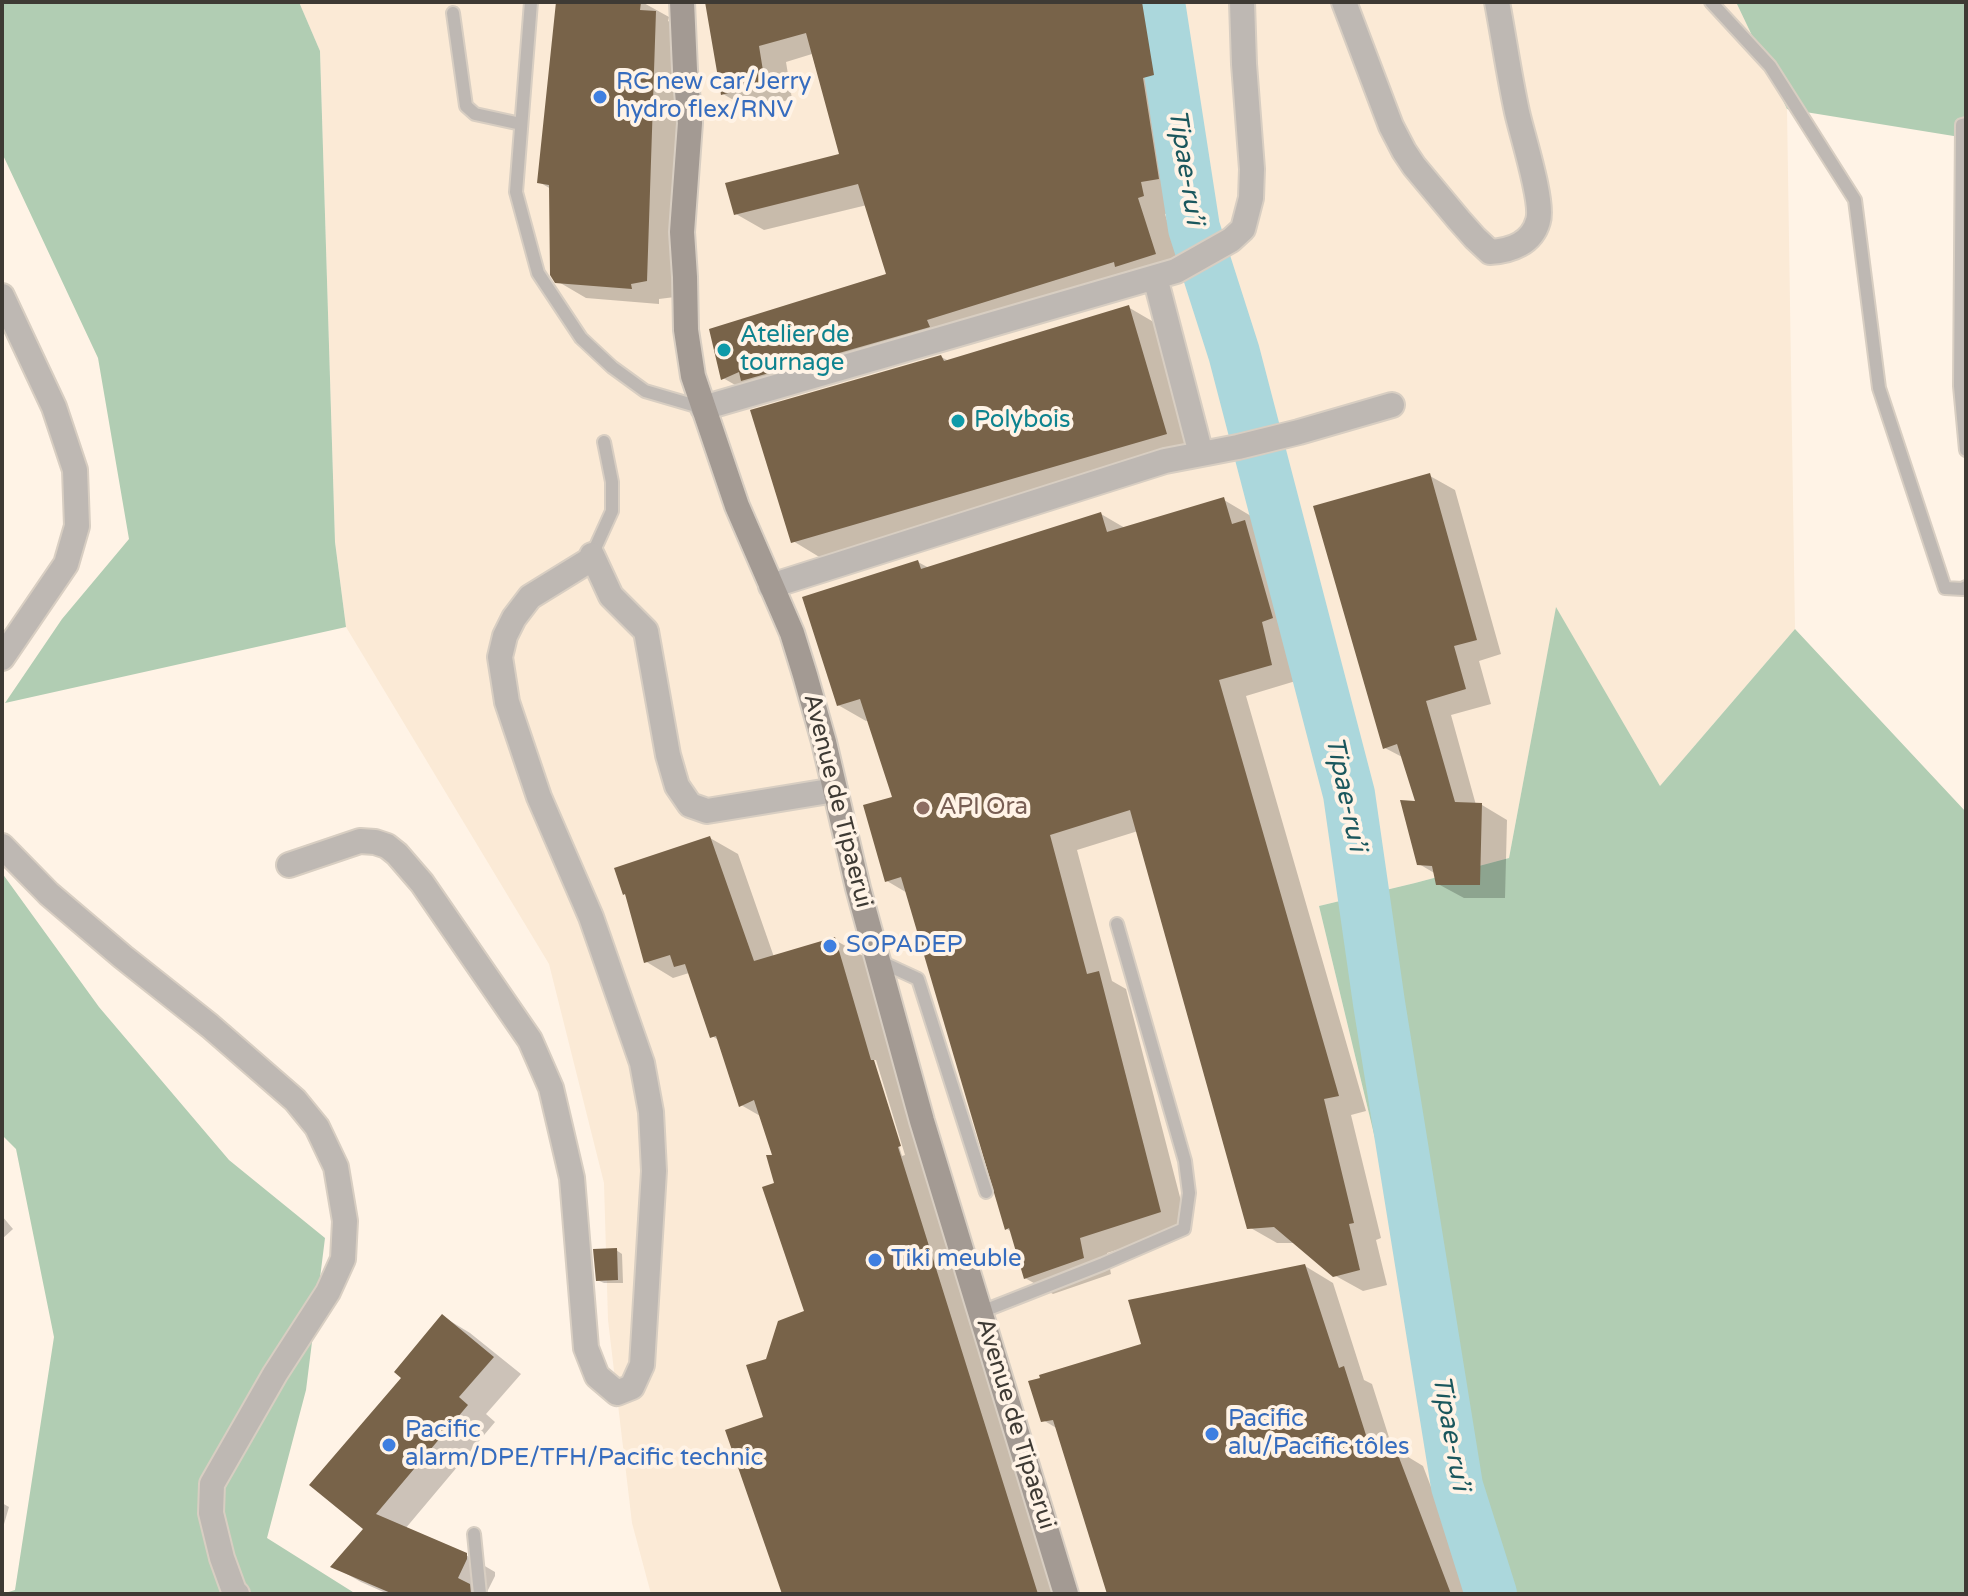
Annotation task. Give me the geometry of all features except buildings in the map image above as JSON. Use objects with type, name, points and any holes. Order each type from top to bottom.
[{"type":"main road","name":"Avenue de Tipaerui","points":[[682,2],[690,123],[682,232],[686,330],[693,376],[737,506],[792,633],[824,742],[858,888],[922,1121],[1066,1594]]},
{"type":"street","points":[[703,408],[1165,274],[1231,240],[1243,229],[1251,198],[1242,2]]},
{"type":"street","points":[[1344,2],[1391,126],[1404,151],[1475,238],[1490,252],[1498,252],[1507,251],[1529,237],[1538,221],[1539,205],[1517,113],[1497,2]]},
{"type":"street","points":[[1165,274],[1201,454]]},
{"type":"street","points":[[2,296],[54,407],[75,470],[77,526],[66,564],[2,658]]},
{"type":"street","points":[[771,586],[1165,461],[1238,447],[1392,405]]},
{"type":"street","points":[[592,555],[611,596],[646,631],[668,755],[677,786],[690,805],[707,811],[835,790]]},
{"type":"street","points":[[289,865],[360,841],[387,846],[422,883],[530,1040],[551,1088],[572,1178],[586,1348],[597,1376],[606,1385],[617,1393],[632,1387],[642,1365],[654,1171],[651,1112],[642,1063],[591,917],[539,797],[507,702],[500,657],[514,618],[530,597],[590,560],[592,555]]},
{"type":"street","points":[[2,846],[49,894],[295,1100],[317,1127],[336,1167],[345,1221],[343,1259],[328,1292],[275,1374],[212,1484],[211,1513],[222,1558],[237,1594]]},
{"type":"lane","points":[[520,2],[528,23]]},
{"type":"lane","points":[[531,2],[516,192],[538,273],[581,338],[612,367],[645,391],[703,408]]},
{"type":"lane","points":[[1711,2],[1770,66],[1855,200],[1879,388],[1945,588],[1966,587]]},
{"type":"lane","points":[[453,13],[466,106],[475,114],[490,119],[521,124]]},
{"type":"lane","points":[[1966,124],[1962,125],[1960,386],[1966,450]]},
{"type":"lane","points":[[592,555],[612,511],[612,482],[604,442]]},
{"type":"lane","points":[[981,1312],[1184,1229],[1189,1193],[1185,1161],[1117,924]]},
{"type":"lane","points":[[879,961],[918,979],[986,1192]]},
{"type":"lane","points":[[474,1534],[480,1594]]},
{"type":"shaded area","points":[[299,2],[1736,2],[1787,109],[1795,629],[1660,786],[1556,608],[1509,858],[1319,906],[1405,1263],[1425,1414],[1450,1513],[1485,1594],[651,1594],[632,1523],[608,1320],[604,1183],[549,964],[346,627],[335,542],[320,51]]},
{"type":"green space","points":[[2,2],[299,2],[320,51],[335,542],[346,627],[5,703],[62,619],[129,539],[98,358],[2,153]]},
{"type":"green space","points":[[1736,2],[1966,2],[1966,138],[1787,109]]},
{"type":"green space","points":[[1556,607],[1660,786],[1795,629],[1966,812],[1966,1594],[1485,1594],[1450,1513],[1425,1414],[1405,1263],[1319,906],[1509,858]]},
{"type":"green space","points":[[2,873],[99,1007],[229,1160],[325,1238],[306,1390],[267,1538],[356,1594],[2,1594],[15,1590],[54,1337],[16,1149],[2,1135]]},
{"type":"waterway","name":"Tipae-ru’i","points":[[1159,2],[1194,228],[1234,353],[1349,794],[1379,1003],[1457,1486],[1491,1594]]},
{"type":"place","name":"RC new car/Jerry hydro flex/RNV","points":[[600,97]]},
{"type":"place","name":"Atelier de tournage","points":[[724,350]]},
{"type":"place","name":"Polybois","points":[[958,421]]},
{"type":"place","name":"API Ora","points":[[923,808]]},
{"type":"place","name":"SOPADEP","points":[[830,946]]},
{"type":"place","name":"Tiki meuble","points":[[875,1260]]},
{"type":"place","name":"Pacific alu/Pacific tôles","points":[[1212,1434]]},
{"type":"place","name":"Pacific alarm/DPE/TFH/Pacific technic","points":[[389,1445]]}]
